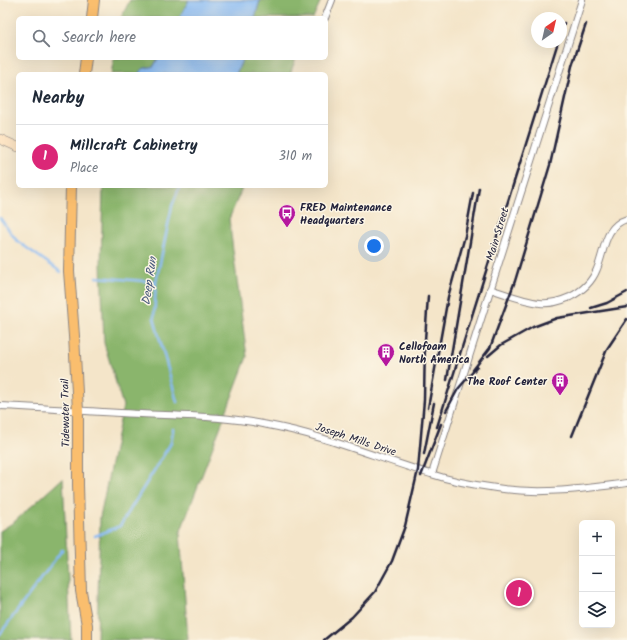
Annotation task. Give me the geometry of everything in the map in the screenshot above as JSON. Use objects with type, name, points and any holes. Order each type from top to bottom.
[{"type":"main road","points":[[92,16],[94,0]]},
{"type":"main road","points":[[84,72],[86,60]]},
{"type":"main road","points":[[0,139],[16,146]]},
{"type":"main road","name":"Tidewater Trail","points":[[71,188],[69,271],[78,411],[78,485],[81,591],[87,625],[87,640]]},
{"type":"street","points":[[326,16],[332,0]]},
{"type":"street","name":"Main Street","points":[[432,474],[582,0]]},
{"type":"street","points":[[490,289],[520,299],[541,303],[560,301],[573,295],[587,284],[597,270],[607,235],[613,227],[620,222],[627,220]]},
{"type":"street","name":"Joseph Mills Drive","points":[[0,406],[181,416],[267,424],[327,440],[432,474],[498,489],[523,491],[568,491],[627,483]]},
{"type":"green space","points":[[130,0],[189,0],[180,16],[122,16]]},
{"type":"green space","points":[[260,0],[321,0],[314,16],[256,16]]},
{"type":"green space","points":[[114,60],[157,60],[154,66],[142,69],[140,72],[111,72]]},
{"type":"green space","points":[[242,60],[295,60],[291,72],[237,72]]},
{"type":"green space","points":[[103,188],[242,188],[229,219],[247,357],[180,533],[188,640],[97,640],[100,517],[123,406],[104,343],[101,264]]},
{"type":"green space","points":[[63,478],[71,640],[0,640],[0,531],[14,522]]},
{"type":"water","points":[[189,0],[260,0],[256,16],[180,16]]},
{"type":"water","points":[[157,60],[242,60],[237,72],[140,72],[142,69],[154,66]]},
{"type":"waterway","name":"Deep Run","points":[[177,402],[154,318],[156,282],[172,206],[179,188]]},
{"type":"waterway","points":[[0,218],[17,241],[61,272]]},
{"type":"waterway","points":[[96,277],[156,282]]},
{"type":"waterway","name":"Deep Run","points":[[95,536],[120,526],[171,443],[173,429]]},
{"type":"waterway","name":"Deep Run","points":[[0,634],[62,550]]},
{"type":"railway","points":[[473,370],[490,348],[515,281],[550,165],[572,66],[586,24]]},
{"type":"railway","points":[[437,427],[556,48]]},
{"type":"railway","points":[[447,380],[479,188]]},
{"type":"railway","points":[[428,408],[448,297],[465,236],[473,193]]},
{"type":"railway","points":[[591,308],[607,303],[627,292]]},
{"type":"railway","points":[[324,640],[352,617],[375,592],[392,561],[405,526],[418,470],[424,400],[425,340],[428,296]]},
{"type":"railway","points":[[488,356],[501,345],[533,327],[557,318],[627,307]]},
{"type":"railway","points":[[572,436],[607,349],[627,319]]},
{"type":"railway","points":[[446,411],[458,389],[477,367]]},
{"type":"railway","points":[[424,454],[434,403]]},
{"type":"railway","points":[[421,476],[441,424]]},
{"type":"place","name":"FRED Maintenance Headquarters","points":[[287,228]]},
{"type":"place","name":"Cellofoam North America","points":[[386,367]]},
{"type":"place","name":"The Roof Center","points":[[560,396]]},
{"type":"place","name":"Millcraft Cabinetry","points":[[519,593]]}]
